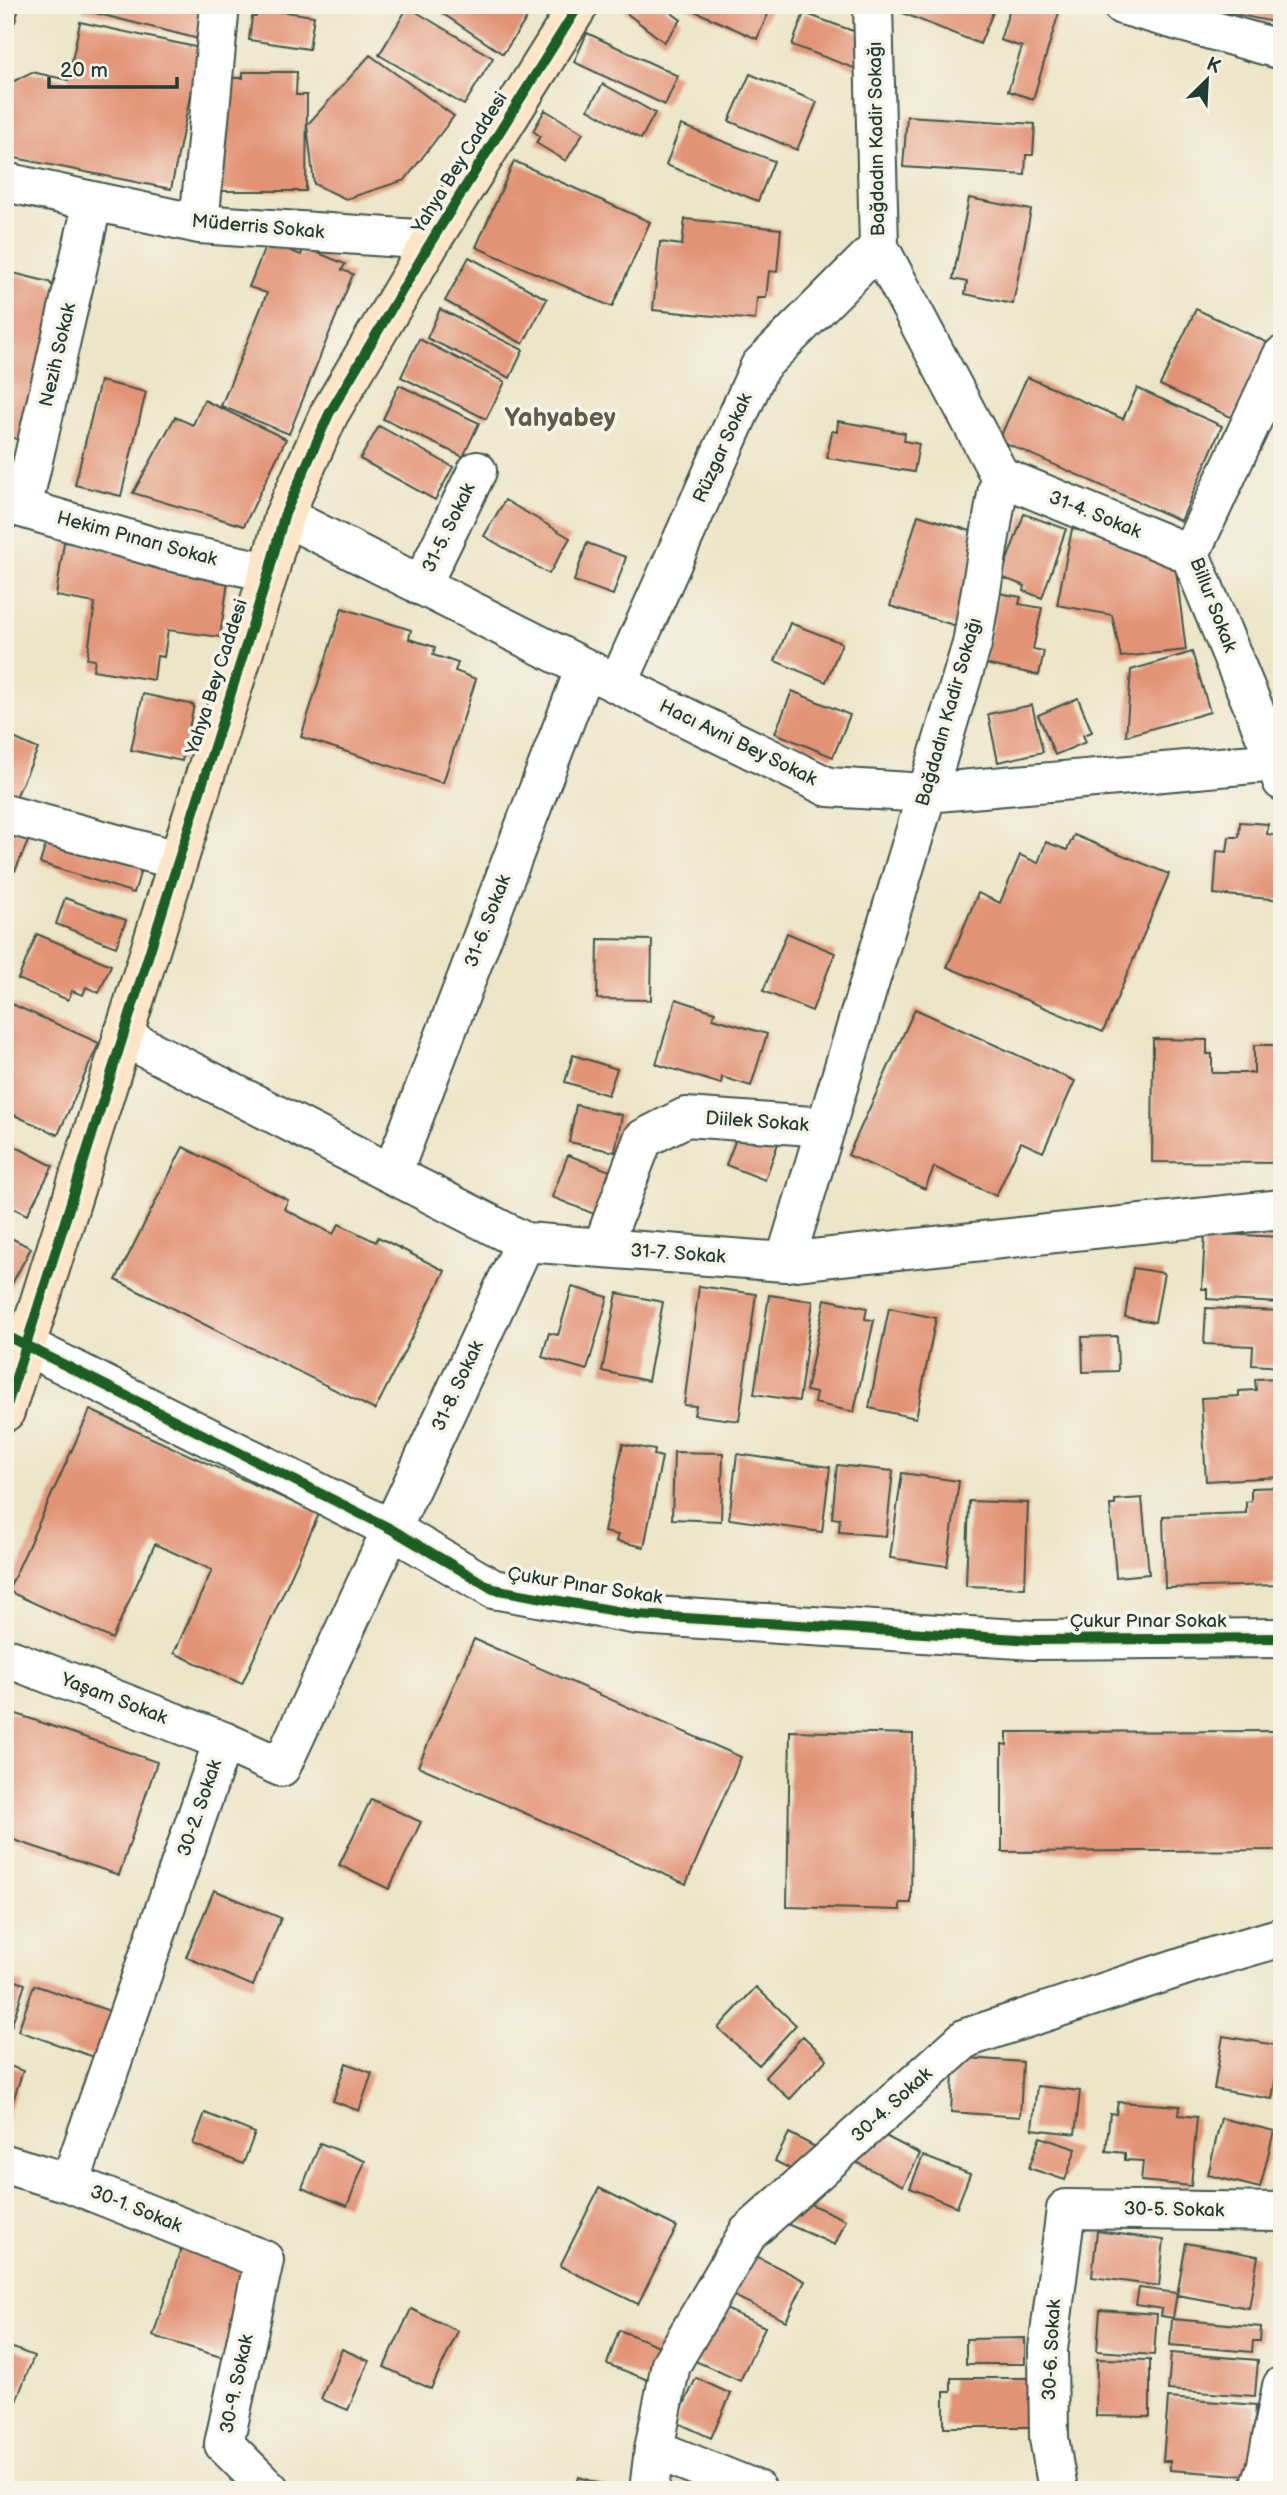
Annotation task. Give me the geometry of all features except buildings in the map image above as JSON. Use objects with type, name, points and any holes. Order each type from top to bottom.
[{"type":"street","points":[[199,224],[220,5]]},
{"type":"street","name":"Yahya Bey Caddesi","points":[[5,1412],[16,1341],[122,1036],[269,572],[284,516],[329,414],[432,240],[579,5]]},
{"type":"street","name":"Bağdadın Kadir Sokağı","points":[[785,1262],[972,644],[1000,476],[879,247],[873,5]]},
{"type":"street","points":[[1122,5],[1282,50]]},
{"type":"street","name":"Müderris Sokak","points":[[5,181],[199,224],[432,240]]},
{"type":"street","name":"Nezih Sokak","points":[[14,506],[93,201]]},
{"type":"street","name":"Rüzgar Sokak","points":[[601,676],[760,366],[879,247]]},
{"type":"street","name":"Billur Sokak","points":[[1279,772],[1190,554],[1282,356]]},
{"type":"street","name":"31-5. Sokak","points":[[421,586],[477,471]]},
{"type":"street","name":"31-4. Sokak","points":[[1000,476],[1190,554]]},
{"type":"street","name":"Hekim Pınarı Sokak","points":[[14,506],[168,551],[269,572]]},
{"type":"street","name":"Hacı Avni Bey Sokak","points":[[284,516],[828,787],[926,793],[1279,772]]},
{"type":"street","name":"31-6. Sokak","points":[[392,1174],[601,676]]},
{"type":"street","points":[[5,814],[177,860]]},
{"type":"street","name":"31-7. Sokak","points":[[122,1036],[525,1242],[785,1262],[1282,1209]]},
{"type":"street","name":"Diilek Sokak","points":[[602,1248],[643,1139],[686,1117],[826,1127]]},
{"type":"street","name":"31-8. Sokak","points":[[391,1529],[525,1242]]},
{"type":"street","name":"Çukur Pınar Sokak","points":[[16,1341],[391,1529],[493,1590],[638,1615],[1033,1640],[1282,1638]]},
{"type":"street","name":"30-2. Sokak","points":[[70,2183],[223,1741],[281,1767],[391,1529]]},
{"type":"street","name":"Yaşam Sokak","points":[[5,1657],[223,1741]]},
{"type":"street","name":"30-4. Sokak","points":[[649,2490],[654,2449],[671,2364],[748,2233],[966,2038],[1193,1962],[1282,1937]]},
{"type":"street","name":"30-1. Sokak","points":[[5,2164],[70,2183],[264,2260]]},
{"type":"street","name":"30-5. Sokak","points":[[1066,2209],[1282,2211]]},
{"type":"street","name":"30-6. Sokak","points":[[1058,2490],[1049,2438],[1048,2349],[1066,2209]]},
{"type":"street","name":"30-9. Sokak","points":[[264,2260],[224,2444],[270,2490]]},
{"type":"street","points":[[1259,2490],[1266,2469],[1282,2386]]},
{"type":"street","points":[[654,2449],[757,2490]]},
{"type":"cycle path","points":[[5,1412],[269,572],[284,516],[329,414],[432,240],[579,5]]},
{"type":"cycle path","points":[[5,1335],[391,1529],[493,1589],[638,1615],[1033,1640],[1282,1638]]},
{"type":"district","name":"Yahyabey","points":[[560,418]]}]
